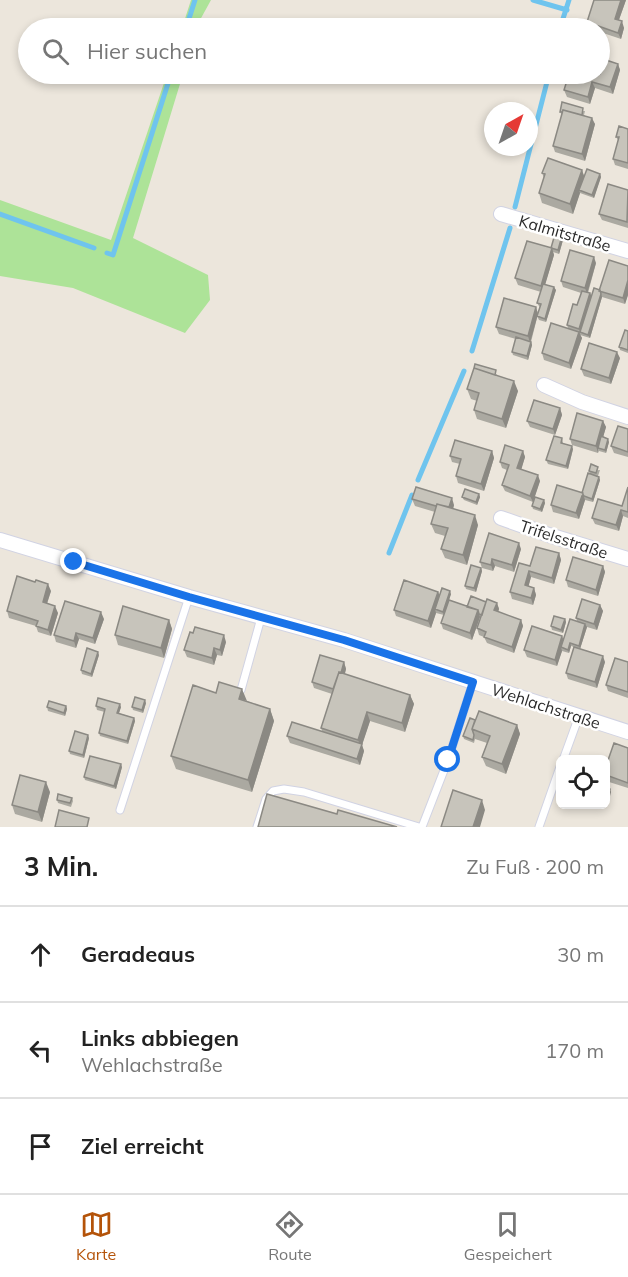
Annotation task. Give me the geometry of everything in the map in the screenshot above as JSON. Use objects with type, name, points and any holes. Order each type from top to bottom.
[{"type":"street","name":"Kalmitstraße","points":[[501,214],[628,251]]},
{"type":"street","points":[[544,385],[582,402],[628,417]]},
{"type":"street","name":"Trifelsstraße","points":[[501,518],[628,559]]},
{"type":"street","name":"Wehlachstraße","points":[[0,540],[261,618],[344,640],[628,732]]},
{"type":"lane","points":[[120,810],[189,597]]},
{"type":"lane","points":[[241,690],[261,618]]},
{"type":"lane","points":[[257,827],[266,799],[273,791],[284,789],[304,792],[420,827],[448,760],[473,682]]},
{"type":"lane","points":[[564,755],[579,716]]},
{"type":"lane","points":[[539,827],[556,781]]},
{"type":"green space","points":[[191,0],[211,0],[201,18],[185,18]]},
{"type":"green space","points":[[164,84],[180,84],[133,238],[208,275],[210,300],[185,333],[73,288],[0,276],[0,200],[111,240]]},
{"type":"building","points":[[594,0],[621,0],[615,19],[622,21],[618,33],[610,30],[610,18],[588,18]]},
{"type":"building","points":[[610,61],[618,64],[610,87],[599,84],[610,84]]},
{"type":"building","points":[[566,84],[591,84],[588,97],[564,90]]},
{"type":"building","points":[[562,102],[583,108],[582,115],[563,110],[560,112]]},
{"type":"building","points":[[563,110],[592,118],[582,154],[553,146]]},
{"type":"building","points":[[619,126],[628,129],[628,163],[613,159],[619,137],[616,137]]},
{"type":"building","points":[[548,158],[582,170],[570,204],[539,193],[545,174],[542,173]]},
{"type":"building","points":[[587,169],[600,174],[592,195],[579,190]]},
{"type":"building","points":[[608,184],[628,190],[627,222],[599,214]]},
{"type":"building","points":[[555,234],[562,236],[558,250],[551,248]]},
{"type":"building","points":[[527,241],[552,248],[541,286],[515,278]]},
{"type":"building","points":[[570,250],[594,257],[585,288],[561,281]]},
{"type":"building","points":[[609,260],[628,266],[628,280],[623,298],[599,291]]},
{"type":"building","points":[[543,284],[554,287],[545,319],[537,316],[541,304],[537,303]]},
{"type":"building","points":[[594,288],[600,290],[601,294],[588,335],[580,332]]},
{"type":"building","points":[[582,291],[590,293],[579,329],[567,325],[573,304],[577,305]]},
{"type":"building","points":[[504,298],[536,307],[528,336],[496,327]]},
{"type":"building","points":[[551,323],[579,332],[569,363],[542,353]]},
{"type":"building","points":[[625,330],[628,331],[628,350],[619,347]]},
{"type":"building","points":[[516,337],[531,342],[527,356],[512,352]]},
{"type":"building","points":[[589,343],[617,352],[609,378],[581,369]]},
{"type":"building","points":[[475,364],[496,370],[495,375],[474,368]]},
{"type":"building","points":[[474,368],[514,381],[502,419],[474,410],[479,393],[467,389]]},
{"type":"building","points":[[534,400],[560,408],[553,429],[527,421]]},
{"type":"building","points":[[577,413],[603,421],[596,446],[570,439]]},
{"type":"building","points":[[618,426],[628,429],[628,452],[611,446]]},
{"type":"building","points":[[554,436],[562,438],[561,443],[572,446],[566,466],[546,460]]},
{"type":"building","points":[[601,436],[608,439],[605,450],[598,448]]},
{"type":"building","points":[[455,440],[492,451],[481,484],[456,476],[461,459],[450,456]]},
{"type":"building","points":[[505,445],[523,451],[517,468],[538,475],[530,496],[502,485],[509,465],[500,462]]},
{"type":"building","points":[[591,464],[598,467],[596,473],[589,471]]},
{"type":"building","points":[[588,473],[599,477],[592,499],[582,493]]},
{"type":"building","points":[[557,485],[583,493],[576,513],[551,505]]},
{"type":"building","points":[[416,487],[452,498],[449,507],[412,499]]},
{"type":"building","points":[[628,487],[628,512],[621,510],[616,525],[592,518],[598,499],[622,506]]},
{"type":"building","points":[[465,489],[479,494],[476,502],[462,497]]},
{"type":"building","points":[[535,497],[544,500],[540,509],[532,506]]},
{"type":"building","points":[[437,504],[475,515],[463,555],[441,549],[448,528],[431,524]]},
{"type":"building","points":[[489,533],[519,543],[512,565],[492,559],[491,565],[480,562]]},
{"type":"building","points":[[536,547],[559,553],[552,578],[529,571],[525,585],[534,588],[531,598],[510,592],[519,563],[530,566]]},
{"type":"building","points":[[573,557],[603,566],[596,590],[566,580]]},
{"type":"building","points":[[471,565],[481,568],[474,588],[465,586]]},
{"type":"building","points":[[17,576],[48,584],[43,602],[55,606],[48,630],[36,626],[38,621],[7,611]]},
{"type":"building","points":[[404,580],[438,592],[428,621],[394,610]]},
{"type":"building","points":[[442,588],[450,591],[443,612],[435,609]]},
{"type":"building","points":[[471,596],[486,602],[482,615],[478,610],[467,607]]},
{"type":"building","points":[[487,599],[497,603],[494,610],[521,620],[512,647],[484,637],[486,632],[477,628]]},
{"type":"building","points":[[582,599],[600,605],[594,624],[576,618]]},
{"type":"building","points":[[449,600],[478,610],[470,633],[441,623]]},
{"type":"building","points":[[65,601],[101,612],[93,638],[76,633],[74,641],[54,635]]},
{"type":"building","points":[[123,606],[169,620],[161,648],[115,635]]},
{"type":"building","points":[[554,616],[565,619],[561,630],[551,626]]},
{"type":"building","points":[[570,619],[585,624],[579,646],[570,643],[568,650],[561,647]]},
{"type":"building","points":[[532,626],[562,636],[555,660],[524,650]]},
{"type":"building","points":[[195,627],[224,635],[220,650],[214,648],[212,658],[184,650],[190,632],[193,633]]},
{"type":"building","points":[[574,647],[603,656],[595,682],[566,673]]},
{"type":"building","points":[[87,648],[98,652],[91,674],[81,670]]},
{"type":"building","points":[[320,655],[344,662],[333,689],[312,682]]},
{"type":"building","points":[[615,658],[628,662],[628,692],[606,685]]},
{"type":"building","points":[[339,672],[410,695],[402,723],[367,712],[358,740],[321,728]]},
{"type":"building","points":[[219,682],[242,689],[239,699],[270,709],[248,780],[171,756],[193,685],[216,693]]},
{"type":"building","points":[[135,697],[145,700],[142,710],[132,707]]},
{"type":"building","points":[[98,698],[120,704],[117,713],[134,718],[127,741],[99,733],[105,709],[96,706]]},
{"type":"building","points":[[49,701],[66,706],[64,713],[47,707]]},
{"type":"building","points":[[479,711],[517,725],[502,764],[482,757],[490,736],[472,729]]},
{"type":"building","points":[[470,718],[475,720],[472,729],[473,740],[463,736]]},
{"type":"building","points":[[292,722],[362,744],[357,759],[287,736]]},
{"type":"building","points":[[75,731],[88,735],[83,755],[69,751]]},
{"type":"building","points":[[614,743],[628,748],[628,783],[610,776],[610,755]]},
{"type":"building","points":[[90,756],[121,764],[114,786],[84,777]]},
{"type":"building","points":[[20,775],[46,782],[38,812],[12,805]]},
{"type":"building","points":[[453,790],[482,800],[473,827],[441,827]]},
{"type":"building","points":[[58,794],[72,798],[70,803],[57,800]]},
{"type":"building","points":[[267,794],[337,814],[338,810],[397,827],[258,827]]},
{"type":"building","points":[[59,810],[89,818],[87,827],[55,827]]},
{"type":"waterway","points":[[189,18],[195,0]]},
{"type":"waterway","points":[[533,0],[567,10]]},
{"type":"waterway","points":[[563,18],[569,0]]},
{"type":"waterway","points":[[107,253],[113,255],[168,84]]},
{"type":"waterway","points":[[515,207],[546,84]]},
{"type":"waterway","points":[[0,214],[94,248]]},
{"type":"waterway","points":[[472,351],[510,228]]},
{"type":"waterway","points":[[418,480],[464,371]]},
{"type":"waterway","points":[[389,553],[412,495]]},
{"type":"route","points":[[74,562],[261,618],[344,640],[473,682],[448,760]]}]
